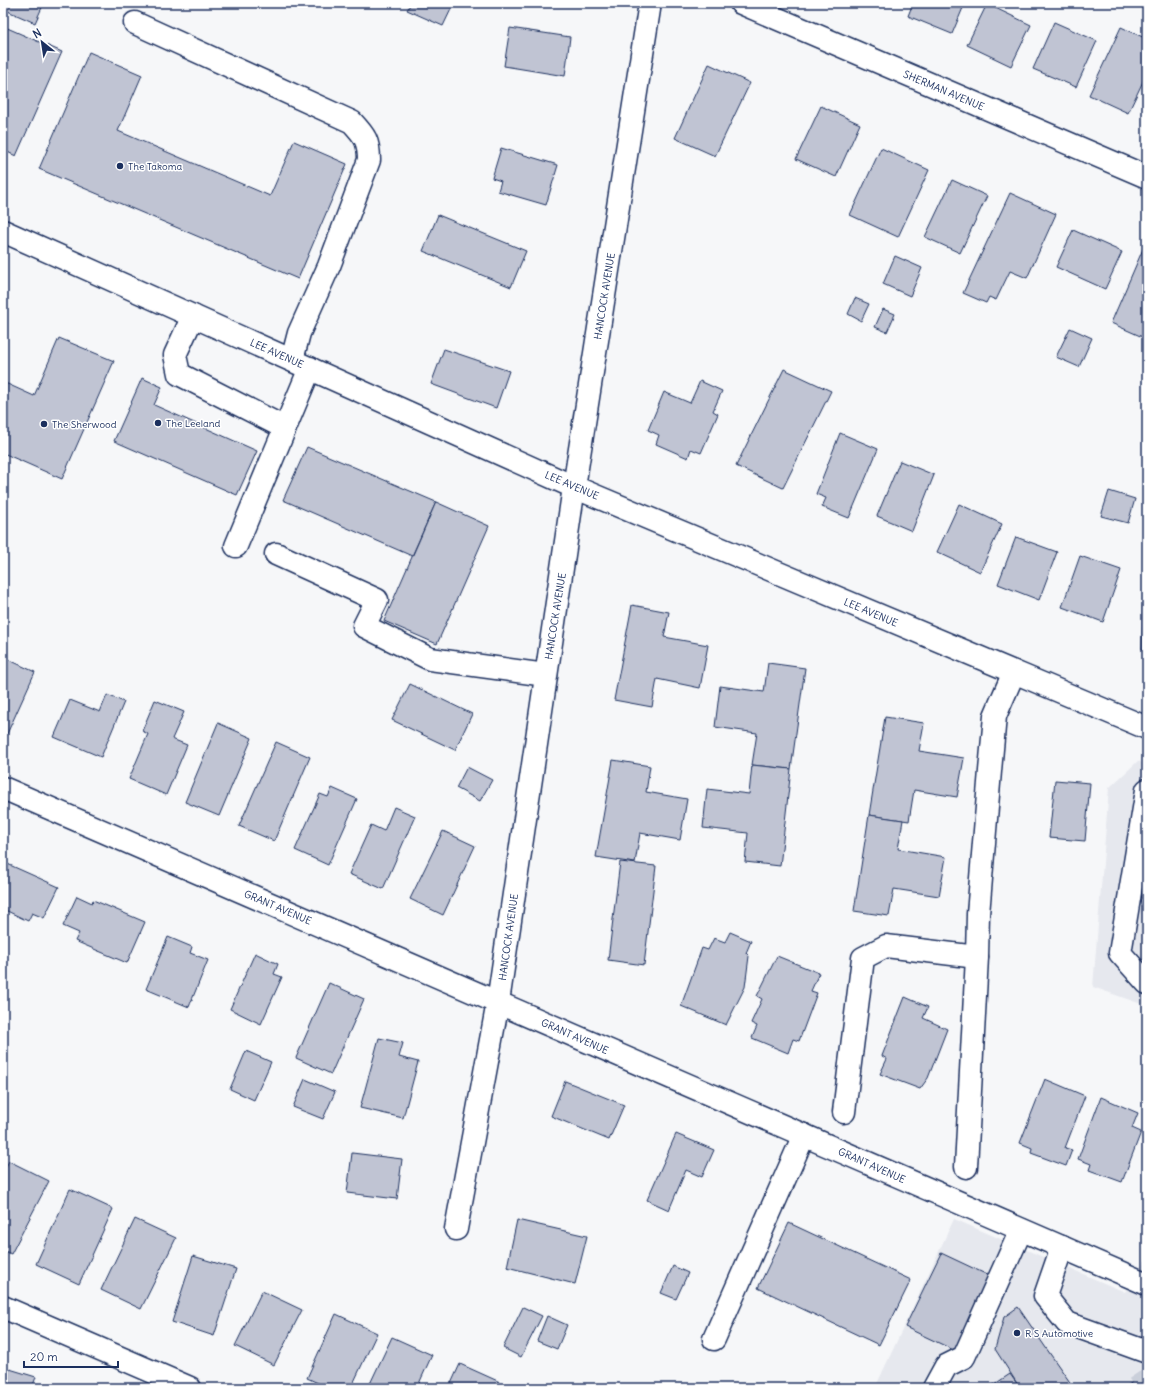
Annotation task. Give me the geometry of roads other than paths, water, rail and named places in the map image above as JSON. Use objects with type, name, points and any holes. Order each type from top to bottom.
[{"type":"street","name":"HANCOCK AVENUE","points":[[456,1229],[498,1002],[574,487],[650,3]]},
{"type":"street","name":"SHERMAN AVENUE","points":[[741,3],[1147,177]]},
{"type":"street","points":[[135,23],[352,122],[365,136],[369,148],[369,160],[329,266],[298,333],[301,364],[285,428],[236,546]]},
{"type":"street","name":"LEE AVENUE","points":[[3,231],[574,487],[1147,728]]},
{"type":"street","points":[[193,316],[175,354],[179,374],[285,428]]},
{"type":"street","points":[[276,554],[376,600],[364,626],[430,659],[546,675]]},
{"type":"street","points":[[966,1167],[978,914],[995,716],[1014,672]]},
{"type":"street","name":"GRANT AVENUE","points":[[3,788],[1147,1284]]},
{"type":"street","points":[[1147,790],[1120,953],[1147,983]]},
{"type":"street","points":[[844,1112],[863,958],[886,946],[977,957]]},
{"type":"street","points":[[714,1339],[804,1135]]},
{"type":"street","points":[[934,1388],[946,1366],[964,1357],[1021,1230]]},
{"type":"street","points":[[1062,1247],[1045,1296],[1067,1323],[1147,1352]]},
{"type":"street","points":[[3,1307],[190,1388]]},
{"type":"tunnel","points":[[1135,1388],[1147,1380]]},
{"type":"place","name":"The Takoma","points":[[120,166]]},
{"type":"place","name":"The Leeland","points":[[158,423]]},
{"type":"place","name":"The Sherwood","points":[[44,424]]},
{"type":"place","name":"R S Automotive","points":[[1017,1333]]}]
